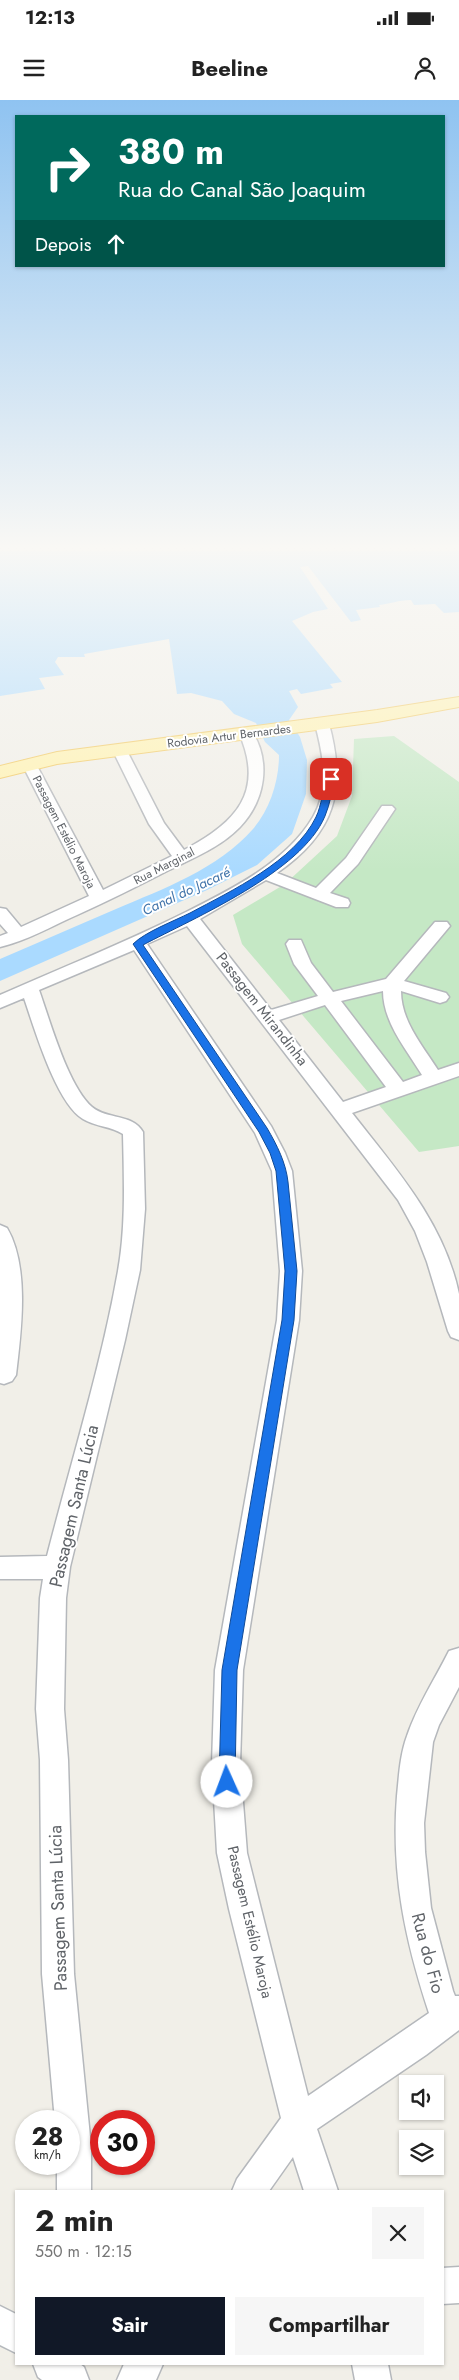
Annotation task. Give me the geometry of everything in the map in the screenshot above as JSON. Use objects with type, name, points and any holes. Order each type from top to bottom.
[{"type":"main road","name":"Rodovia Artur Bernardes","points":[[0,772],[29,764],[120,749],[316,724],[459,702]]},
{"type":"street","points":[[0,1002],[60,974],[138,944],[232,894],[264,874],[299,846],[323,810],[332,766],[316,724]]},
{"type":"street","name":"Rua Marginal","points":[[0,942],[99,899],[182,858],[222,834],[235,823],[250,798],[256,782],[256,755],[249,733]]},
{"type":"street","points":[[120,749],[157,824],[182,858]]},
{"type":"street","name":"Passagem Estélio Maroja","points":[[29,764],[99,899]]},
{"type":"street","points":[[319,894],[352,861],[387,809]]},
{"type":"street","points":[[264,874],[342,903]]},
{"type":"street","points":[[0,913],[18,934]]},
{"type":"street","name":"Passagem Mirandinha","points":[[189,917],[405,1194],[426,1231],[438,1262],[459,1331]]},
{"type":"street","points":[[434,1077],[399,1023],[392,1004],[392,983],[441,926]]},
{"type":"street","name":"Passagem Estélio Maroja","points":[[138,944],[264,1131],[282,1171],[291,1271],[288,1320],[229,1670],[226,1764],[232,1853],[244,1908],[298,2122],[321,2190]]},
{"type":"street","points":[[295,944],[303,964],[398,1089]]},
{"type":"street","points":[[268,1018],[330,998],[392,983],[440,997]]},
{"type":"street","name":"Passagem Santa Lúcia","points":[[30,989],[76,1102],[93,1116],[126,1126],[133,1132],[136,1178],[129,1270],[114,1340],[57,1567],[53,1598],[50,1709],[54,1760],[58,1974],[74,2147],[74,2190]]},
{"type":"street","points":[[340,1110],[458,1070]]},
{"type":"street","points":[[0,1233],[6,1248],[11,1292],[4,1374]]},
{"type":"street","points":[[0,1568],[57,1567]]},
{"type":"street","name":"Rua do Fio","points":[[250,2190],[298,2122],[365,2079],[453,2015],[426,1956],[416,1917],[408,1857],[415,1764],[422,1734],[459,1660]]},
{"type":"street","points":[[444,2286],[459,2285]]},
{"type":"street","points":[[0,2324],[15,2334]]},
{"type":"street","points":[[52,2365],[71,2380]]},
{"type":"street","points":[[135,2380],[144,2365]]},
{"type":"street","points":[[370,2365],[373,2380]]},
{"type":"green space","points":[[394,736],[459,782],[459,1146],[419,1152],[242,944],[233,915],[285,884],[337,836],[352,796],[354,739]]},
{"type":"water","points":[[0,657],[58,657],[55,662],[64,675],[39,678],[45,689],[0,696]]},
{"type":"water","name":"Canal do Jacaré","points":[[172,657],[322,657],[342,682],[330,684],[333,688],[301,694],[297,689],[289,691],[298,707],[289,720],[300,737],[307,760],[306,794],[292,834],[257,865],[207,890],[0,981],[0,959],[171,885],[207,867],[239,843],[253,829],[264,813],[275,785],[279,755],[265,742],[256,723],[234,714],[222,701],[191,693],[177,694]]},
{"type":"route","points":[[227,1782],[229,1670],[288,1320],[291,1271],[282,1171],[264,1131],[138,944],[232,894],[264,874],[290,854],[308,836],[320,817],[326,804],[331,779]]}]
